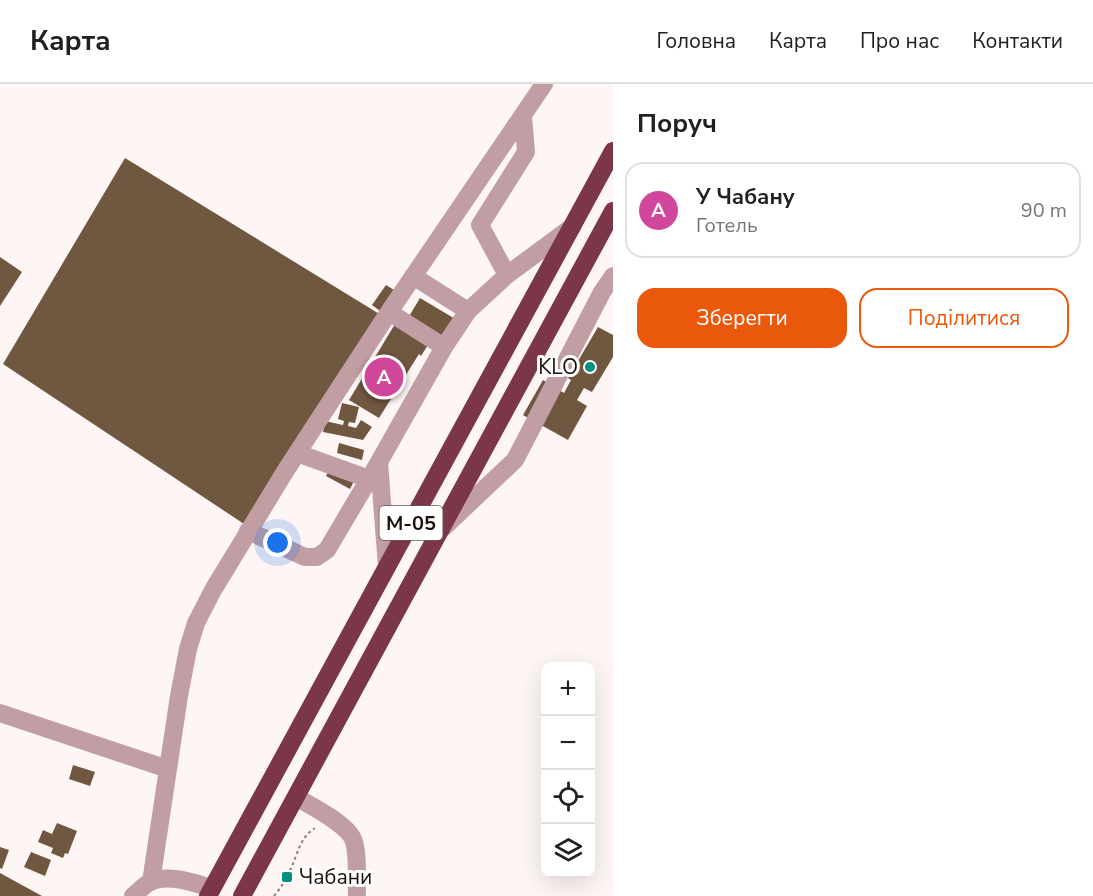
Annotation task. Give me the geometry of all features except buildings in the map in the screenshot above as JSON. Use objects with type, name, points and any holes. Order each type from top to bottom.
[{"type":"highway","name":"М-05","points":[[210,892],[613,150]]},
{"type":"highway","name":"М-05","points":[[242,896],[613,211]]},
{"type":"street","points":[[152,882],[182,677],[196,623],[248,531],[297,453],[413,276],[544,84]]},
{"type":"street","points":[[507,275],[480,225],[526,152],[522,117]]},
{"type":"street","points":[[248,531],[305,557],[317,557],[327,550],[444,347],[468,311],[507,275],[572,227]]},
{"type":"street","points":[[413,276],[468,311]]},
{"type":"street","points":[[438,533],[515,460],[602,292],[613,276]]},
{"type":"street","points":[[389,312],[444,347]]},
{"type":"street","points":[[297,453],[369,479]]},
{"type":"street","points":[[379,462],[387,567]]},
{"type":"street","points":[[0,713],[168,769]]},
{"type":"street","points":[[296,797],[348,831],[356,851],[357,896]]},
{"type":"street","points":[[133,896],[152,882],[170,879],[187,881],[210,892]]},
{"type":"path","points":[[274,896],[287,877],[303,838],[318,826]]},
{"type":"place","name":"KLO","points":[[590,367]]},
{"type":"place","name":"У Чабану","points":[[384,377]]},
{"type":"place","name":"Чабани","points":[[287,877]]}]
